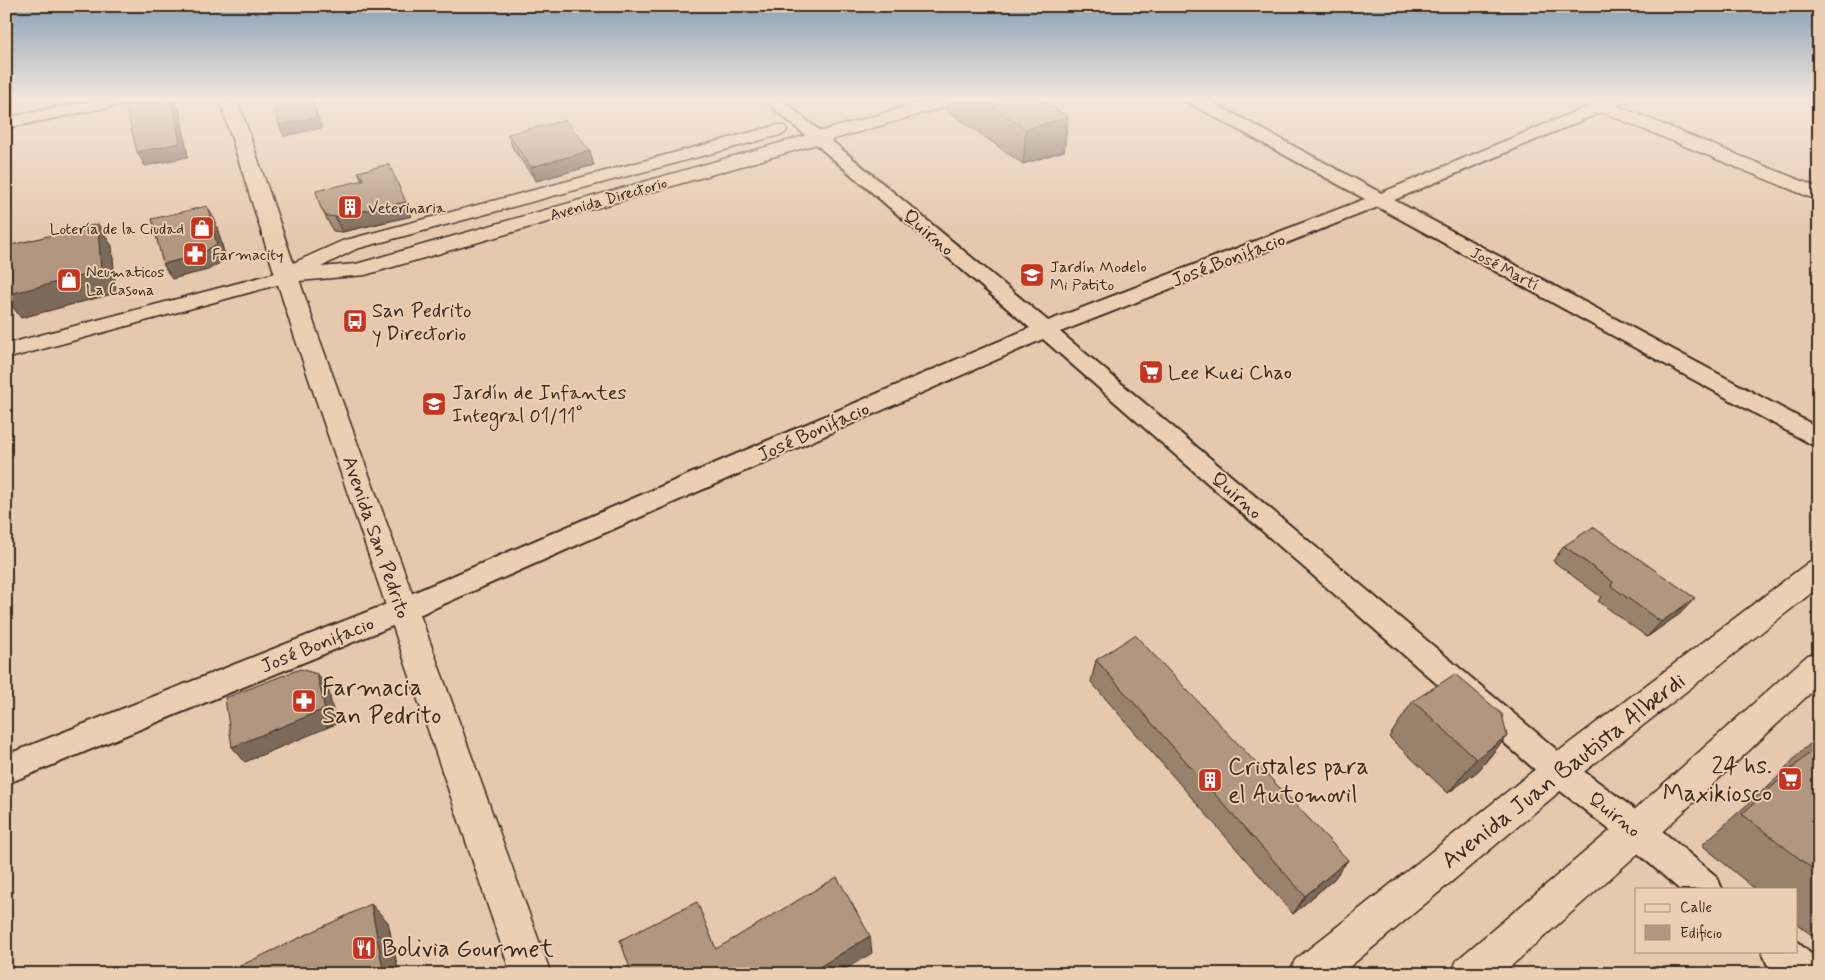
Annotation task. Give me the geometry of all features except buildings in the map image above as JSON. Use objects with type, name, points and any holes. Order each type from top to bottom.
[{"type":"main road","name":"Avenida San Pedrito","points":[[243,144],[286,276],[531,974]]},
{"type":"main road","name":"Avenida Directorio","points":[[6,352],[286,276],[349,245],[745,144]]},
{"type":"main road","points":[[1695,144],[1819,195]]},
{"type":"main road","name":"Avenida Juan Bautista Alberdi","points":[[1309,974],[1559,771],[1819,570]]},
{"type":"main road","points":[[1471,974],[1637,831],[1819,665]]},
{"type":"street","name":"Quirno","points":[[830,144],[1559,771],[1637,831],[1705,888]]},
{"type":"street","name":"José Martí","points":[[1276,144],[1819,438]]},
{"type":"street","name":"José Bonifacio","points":[[6,770],[402,610],[1045,330],[1379,200],[1514,144]]},
{"type":"street","points":[[1781,952],[1806,974]]},
{"type":"place","name":"Veterinaria","points":[[350,207]]},
{"type":"place","name":"Lotería de la Ciudad","points":[[202,228]]},
{"type":"place","name":"Farmacity","points":[[195,254]]},
{"type":"place","name":"Jardín Modelo Mi Patito","points":[[1032,275]]},
{"type":"place","name":"Neumaticos La Casona","points":[[69,280]]},
{"type":"place","name":"San Pedrito y Directorio","points":[[355,321]]},
{"type":"place","name":"Lee Kuei Chao","points":[[1151,372]]},
{"type":"place","name":"Jardín de Infantes Integral 01/11°","points":[[434,404]]},
{"type":"place","name":"Farmacia San Pedrito","points":[[304,701]]},
{"type":"place","name":"24 hs. Maxikiosco","points":[[1790,779]]},
{"type":"place","name":"Cristales para el Automovil","points":[[1210,780]]},
{"type":"place","name":"Bolivia Gourmet","points":[[364,948]]}]
